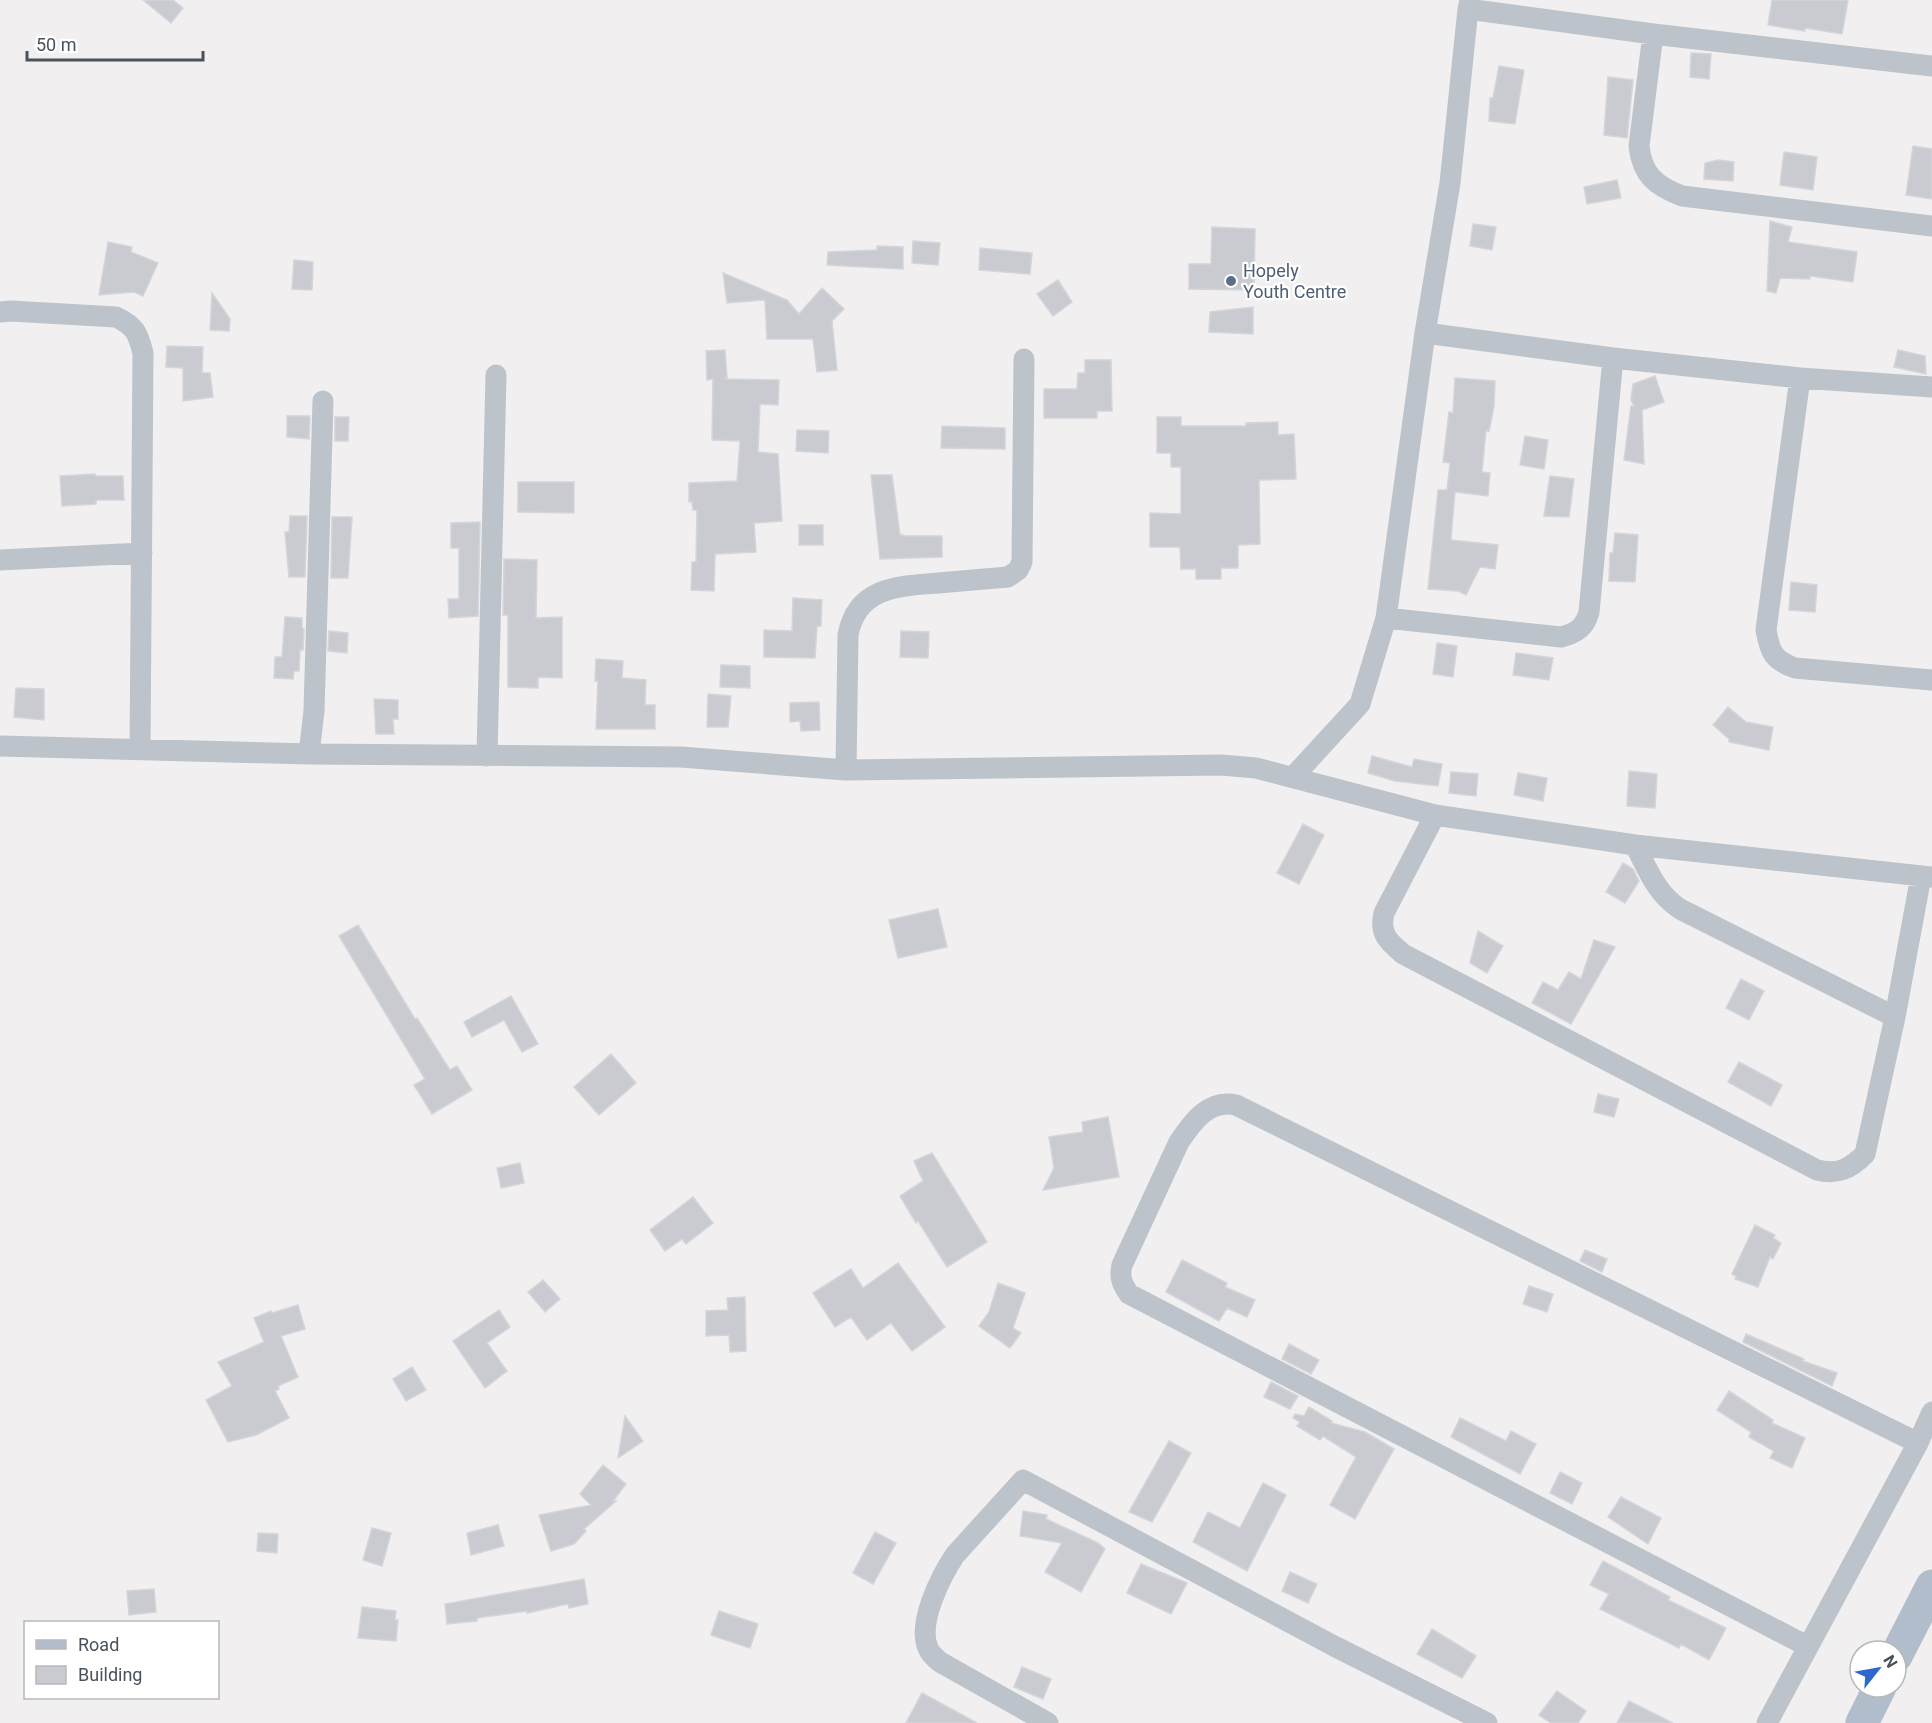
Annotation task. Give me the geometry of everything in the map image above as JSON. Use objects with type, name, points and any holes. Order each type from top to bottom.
[{"type":"main road","points":[[1905,1639],[1932,1586]]},
{"type":"main road","points":[[1862,1723],[1874,1699]]},
{"type":"street","points":[[1293,777],[1360,704],[1386,618],[1425,333],[1450,183],[1469,4],[1653,34],[1932,66]]},
{"type":"street","points":[[1653,34],[1640,146],[1641,160],[1655,183],[1682,196],[1932,226]]},
{"type":"street","points":[[0,312],[116,317],[131,324],[139,338],[143,353],[140,750]]},
{"type":"street","points":[[1425,333],[1613,358],[1800,378],[1932,387]]},
{"type":"street","points":[[846,770],[848,635],[850,622],[856,610],[883,590],[901,586],[1008,577],[1018,570],[1022,562],[1024,358]]},
{"type":"street","points":[[1386,618],[1562,637],[1580,630],[1589,612],[1613,358]]},
{"type":"street","points":[[487,756],[496,375]]},
{"type":"street","points":[[1800,378],[1766,630],[1768,644],[1773,655],[1781,663],[1795,668],[1932,680]]},
{"type":"street","points":[[309,754],[314,711],[323,401]]},
{"type":"street","points":[[0,560],[142,553]]},
{"type":"street","points":[[0,746],[309,754],[681,757],[846,770],[1221,765],[1256,768],[1435,815],[1635,845],[1926,877],[1865,1154],[1852,1167],[1840,1172],[1830,1173],[1817,1170],[1402,954],[1385,936],[1381,924],[1384,913],[1435,815]]},
{"type":"street","points":[[1635,845],[1658,890],[1667,901],[1895,1017]]},
{"type":"street","points":[[1808,1646],[1129,1294],[1120,1275],[1122,1265],[1179,1142],[1190,1127],[1213,1107],[1224,1103],[1236,1106],[1918,1443]]},
{"type":"street","points":[[1767,1723],[1918,1443],[1932,1412]]},
{"type":"street","points":[[1048,1723],[940,1662],[927,1647],[926,1639],[929,1610],[945,1569],[1023,1480],[1334,1646],[1487,1723]]},
{"type":"building","points":[[143,0],[173,0],[183,8],[171,23]]},
{"type":"building","points":[[1772,0],[1848,0],[1842,34],[1768,25]]},
{"type":"building","points":[[1691,53],[1711,54],[1709,79],[1690,77]]},
{"type":"building","points":[[1499,66],[1524,70],[1515,124],[1489,121],[1490,98],[1493,98]]},
{"type":"building","points":[[1608,77],[1633,80],[1627,138],[1604,135]]},
{"type":"building","points":[[1913,146],[1932,149],[1932,199],[1906,195]]},
{"type":"building","points":[[1784,152],[1817,157],[1813,190],[1780,185]]},
{"type":"building","points":[[1718,160],[1734,162],[1733,181],[1704,179],[1705,163]]},
{"type":"building","points":[[1617,180],[1621,198],[1587,204],[1584,187]]},
{"type":"building","points":[[1770,221],[1792,227],[1788,242],[1857,252],[1853,282],[1810,276],[1810,279],[1780,278],[1776,293],[1767,291]]},
{"type":"building","points":[[1473,224],[1496,227],[1492,250],[1470,246]]},
{"type":"building","points":[[1212,227],[1255,229],[1254,290],[1189,289],[1189,264],[1211,264]]},
{"type":"building","points":[[913,241],[940,243],[938,265],[912,263]]},
{"type":"building","points":[[108,242],[132,247],[131,252],[158,263],[143,296],[134,292],[99,295]]},
{"type":"building","points":[[877,246],[903,247],[903,269],[827,265],[828,252],[877,250]]},
{"type":"building","points":[[980,248],[1032,253],[1030,274],[979,270]]},
{"type":"building","points":[[294,260],[313,262],[312,290],[292,289]]},
{"type":"building","points":[[723,273],[787,300],[799,314],[822,288],[844,309],[832,321],[837,370],[817,372],[813,339],[767,339],[765,300],[727,303]]},
{"type":"building","points":[[1058,280],[1072,302],[1053,316],[1037,294]]},
{"type":"building","points":[[212,293],[230,319],[229,331],[210,330]]},
{"type":"building","points":[[1253,307],[1253,334],[1209,332],[1210,312]]},
{"type":"building","points":[[167,346],[203,347],[202,373],[210,373],[213,397],[183,401],[183,368],[166,367]]},
{"type":"building","points":[[725,350],[727,378],[725,379],[779,380],[778,405],[760,404],[758,452],[778,454],[782,521],[754,523],[756,552],[715,554],[714,591],[691,590],[692,562],[696,562],[697,510],[693,510],[692,502],[689,502],[689,483],[737,481],[740,441],[712,440],[713,379],[707,380],[706,351]]},
{"type":"building","points":[[1898,350],[1925,356],[1926,374],[1894,367]]},
{"type":"building","points":[[1085,360],[1111,360],[1112,411],[1097,411],[1097,418],[1044,418],[1044,389],[1077,389],[1078,373],[1085,373]]},
{"type":"building","points":[[1655,376],[1664,402],[1642,410],[1644,464],[1624,460],[1631,406],[1634,406],[1631,400],[1633,384]]},
{"type":"building","points":[[1455,378],[1495,381],[1494,407],[1489,431],[1486,430],[1482,472],[1490,473],[1488,496],[1455,492],[1451,540],[1498,545],[1495,569],[1480,567],[1466,595],[1458,591],[1428,589],[1438,490],[1447,490],[1450,463],[1443,462],[1449,412],[1453,413]]},
{"type":"building","points":[[287,416],[310,416],[309,439],[287,437]]},
{"type":"building","points":[[335,417],[349,417],[348,441],[335,441]]},
{"type":"building","points":[[1157,417],[1181,417],[1181,426],[1246,426],[1246,423],[1278,422],[1278,435],[1294,434],[1296,479],[1259,480],[1260,544],[1238,545],[1238,568],[1221,568],[1221,579],[1196,579],[1196,569],[1181,569],[1180,547],[1150,547],[1150,513],[1181,514],[1181,467],[1171,467],[1171,453],[1157,453]]},
{"type":"building","points":[[942,426],[1005,428],[1005,449],[941,448]]},
{"type":"building","points":[[797,430],[829,431],[828,453],[796,451]]},
{"type":"building","points":[[1525,436],[1548,440],[1544,469],[1520,465]]},
{"type":"building","points":[[95,474],[95,476],[123,476],[124,500],[96,500],[96,504],[62,506],[60,476]]},
{"type":"building","points":[[871,475],[892,475],[900,535],[942,536],[942,557],[880,559]]},
{"type":"building","points":[[1550,476],[1574,479],[1569,517],[1544,516]]},
{"type":"building","points":[[518,482],[574,482],[574,513],[518,512]]},
{"type":"building","points":[[290,516],[307,516],[305,577],[289,577],[285,532],[289,532]]},
{"type":"building","points":[[332,517],[352,517],[348,578],[331,578]]},
{"type":"building","points":[[480,522],[478,616],[449,618],[448,599],[459,599],[459,548],[451,548],[451,523]]},
{"type":"building","points":[[799,525],[823,525],[823,545],[799,545]]},
{"type":"building","points":[[1615,533],[1638,535],[1635,582],[1609,581],[1610,553],[1613,553]]},
{"type":"building","points":[[504,559],[537,560],[536,618],[562,617],[562,678],[538,677],[538,688],[508,687],[508,615],[503,615]]},
{"type":"building","points":[[1791,582],[1817,585],[1815,612],[1789,610]]},
{"type":"building","points":[[793,598],[822,600],[821,626],[817,626],[815,658],[764,657],[764,630],[792,631]]},
{"type":"building","points":[[285,617],[302,618],[304,629],[299,671],[294,671],[293,679],[274,678],[275,657],[282,657]]},
{"type":"building","points":[[329,631],[348,633],[347,653],[328,651]]},
{"type":"building","points":[[901,631],[929,632],[928,658],[900,657]]},
{"type":"building","points":[[1437,643],[1457,646],[1453,677],[1433,674]]},
{"type":"building","points":[[1516,653],[1553,658],[1549,680],[1513,675]]},
{"type":"building","points":[[596,659],[623,661],[622,678],[646,680],[645,705],[655,705],[655,729],[596,729],[598,681],[595,681]]},
{"type":"building","points":[[721,665],[750,666],[750,688],[720,687]]},
{"type":"building","points":[[16,688],[44,689],[44,720],[14,717]]},
{"type":"building","points":[[708,694],[731,696],[728,727],[707,727]]},
{"type":"building","points":[[374,699],[398,700],[398,719],[393,719],[394,734],[376,734]]},
{"type":"building","points":[[819,702],[820,730],[801,731],[800,721],[790,722],[790,703]]},
{"type":"building","points":[[1728,707],[1746,722],[1773,727],[1769,750],[1729,742],[1729,739],[1713,725]]},
{"type":"building","points":[[1372,756],[1412,767],[1414,759],[1442,764],[1438,786],[1395,781],[1368,773]]},
{"type":"building","points":[[1629,771],[1657,774],[1655,808],[1627,806]]},
{"type":"building","points":[[1451,772],[1478,774],[1476,796],[1449,793]]},
{"type":"building","points":[[1518,773],[1547,778],[1543,801],[1514,795]]},
{"type":"building","points":[[1303,824],[1324,835],[1299,884],[1277,873]]},
{"type":"building","points":[[1623,863],[1633,869],[1639,881],[1625,903],[1606,892]]},
{"type":"building","points":[[938,909],[947,947],[898,958],[889,920]]},
{"type":"building","points":[[358,925],[415,1019],[417,1018],[450,1070],[457,1066],[472,1090],[432,1114],[414,1085],[425,1079],[339,936]]},
{"type":"building","points":[[1478,931],[1503,946],[1487,973],[1470,963]]},
{"type":"building","points":[[1594,940],[1615,947],[1571,1024],[1532,1003],[1543,982],[1558,990],[1569,972],[1581,979]]},
{"type":"building","points":[[1741,979],[1764,991],[1749,1020],[1726,1008]]},
{"type":"building","points":[[511,996],[538,1044],[522,1052],[504,1020],[472,1037],[464,1022]]},
{"type":"building","points":[[611,1054],[636,1083],[599,1115],[574,1087]]},
{"type":"building","points":[[1739,1062],[1782,1085],[1771,1106],[1728,1082]]},
{"type":"building","points":[[1598,1094],[1619,1099],[1614,1117],[1594,1112]]},
{"type":"building","points":[[1108,1117],[1119,1177],[1043,1190],[1054,1168],[1049,1137],[1083,1132],[1082,1122]]},
{"type":"building","points":[[932,1153],[987,1242],[947,1267],[900,1196],[923,1181],[914,1161]]},
{"type":"building","points":[[520,1163],[524,1183],[501,1188],[497,1168]]},
{"type":"building","points":[[693,1197],[713,1223],[686,1244],[682,1239],[665,1251],[650,1230]]},
{"type":"building","points":[[1755,1225],[1775,1235],[1773,1238],[1781,1243],[1773,1259],[1770,1257],[1758,1287],[1735,1279],[1736,1276],[1732,1274]]},
{"type":"building","points":[[1585,1250],[1607,1259],[1602,1272],[1580,1261]]},
{"type":"building","points":[[1182,1260],[1227,1283],[1225,1287],[1255,1300],[1247,1317],[1227,1308],[1219,1321],[1166,1292]]},
{"type":"building","points":[[898,1263],[945,1327],[912,1351],[891,1323],[867,1340],[851,1317],[835,1327],[813,1293],[851,1269],[863,1288]]},
{"type":"building","points":[[543,1280],[560,1299],[545,1312],[528,1292]]},
{"type":"building","points":[[998,1283],[1025,1293],[1013,1328],[1021,1333],[1010,1348],[979,1326],[989,1312]]},
{"type":"building","points":[[1529,1286],[1553,1294],[1547,1312],[1523,1304]]},
{"type":"building","points":[[745,1297],[746,1351],[730,1352],[729,1335],[706,1336],[706,1311],[728,1310],[727,1298]]},
{"type":"building","points":[[298,1305],[305,1329],[281,1336],[298,1377],[278,1386],[279,1389],[275,1391],[289,1418],[256,1435],[228,1442],[206,1400],[232,1386],[218,1362],[264,1342],[254,1318],[271,1311],[272,1313]]},
{"type":"building","points":[[499,1310],[510,1327],[487,1343],[507,1371],[485,1388],[453,1341]]},
{"type":"building","points":[[1746,1334],[1804,1359],[1803,1361],[1837,1373],[1832,1386],[1743,1342]]},
{"type":"building","points":[[1289,1344],[1319,1360],[1311,1374],[1282,1359]]},
{"type":"building","points":[[412,1367],[426,1390],[406,1401],[393,1379]]},
{"type":"building","points":[[1271,1382],[1298,1396],[1290,1409],[1264,1397]]},
{"type":"building","points":[[1729,1391],[1773,1420],[1772,1423],[1805,1438],[1792,1468],[1770,1458],[1774,1451],[1749,1437],[1751,1432],[1717,1410]]},
{"type":"building","points":[[1309,1407],[1332,1421],[1331,1423],[1365,1432],[1394,1449],[1355,1519],[1330,1505],[1356,1457],[1323,1436],[1320,1440],[1297,1426],[1300,1422],[1293,1418],[1295,1414],[1304,1416]]},
{"type":"building","points":[[625,1416],[643,1441],[618,1458]]},
{"type":"building","points":[[1460,1418],[1506,1441],[1511,1431],[1536,1444],[1520,1474],[1451,1437]]},
{"type":"building","points":[[1169,1441],[1191,1453],[1152,1522],[1129,1512]]},
{"type":"building","points":[[603,1465],[626,1484],[613,1501],[616,1501],[584,1529],[586,1531],[574,1544],[551,1551],[539,1515],[591,1505],[580,1494]]},
{"type":"building","points":[[1560,1472],[1582,1483],[1572,1504],[1550,1493]]},
{"type":"building","points":[[1263,1483],[1286,1495],[1247,1571],[1193,1542],[1208,1512],[1240,1528]]},
{"type":"building","points":[[1621,1497],[1661,1518],[1648,1544],[1608,1517]]},
{"type":"building","points":[[1023,1511],[1047,1515],[1046,1519],[1098,1543],[1105,1549],[1081,1592],[1045,1572],[1062,1543],[1020,1536]]},
{"type":"building","points":[[498,1525],[504,1546],[471,1555],[467,1533]]},
{"type":"building","points":[[372,1528],[391,1533],[382,1566],[363,1560]]},
{"type":"building","points":[[875,1532],[896,1543],[873,1584],[853,1573]]},
{"type":"building","points":[[258,1533],[278,1534],[277,1553],[257,1551]]},
{"type":"building","points":[[1603,1561],[1670,1597],[1668,1600],[1726,1628],[1709,1660],[1681,1644],[1679,1648],[1600,1609],[1609,1594],[1590,1585]]},
{"type":"building","points":[[1141,1564],[1187,1583],[1171,1614],[1127,1593]]},
{"type":"building","points":[[1290,1572],[1317,1584],[1308,1603],[1282,1591]]},
{"type":"building","points":[[584,1579],[588,1604],[569,1608],[568,1604],[527,1613],[527,1611],[477,1618],[477,1621],[447,1624],[445,1604]]},
{"type":"building","points":[[154,1589],[156,1612],[129,1615],[127,1591]]},
{"type":"building","points":[[362,1607],[396,1611],[395,1620],[398,1620],[396,1641],[358,1638]]},
{"type":"building","points":[[719,1611],[758,1624],[750,1648],[711,1635]]},
{"type":"building","points":[[1432,1629],[1476,1656],[1462,1678],[1417,1654]]},
{"type":"building","points":[[1022,1667],[1051,1679],[1043,1699],[1014,1687]]},
{"type":"building","points":[[1557,1691],[1586,1711],[1578,1723],[1551,1723],[1539,1715]]},
{"type":"building","points":[[922,1693],[977,1723],[906,1723]]},
{"type":"building","points":[[1629,1701],[1673,1723],[1617,1723]]},
{"type":"place","name":"Hopely Youth Centre","points":[[1231,281]]}]
